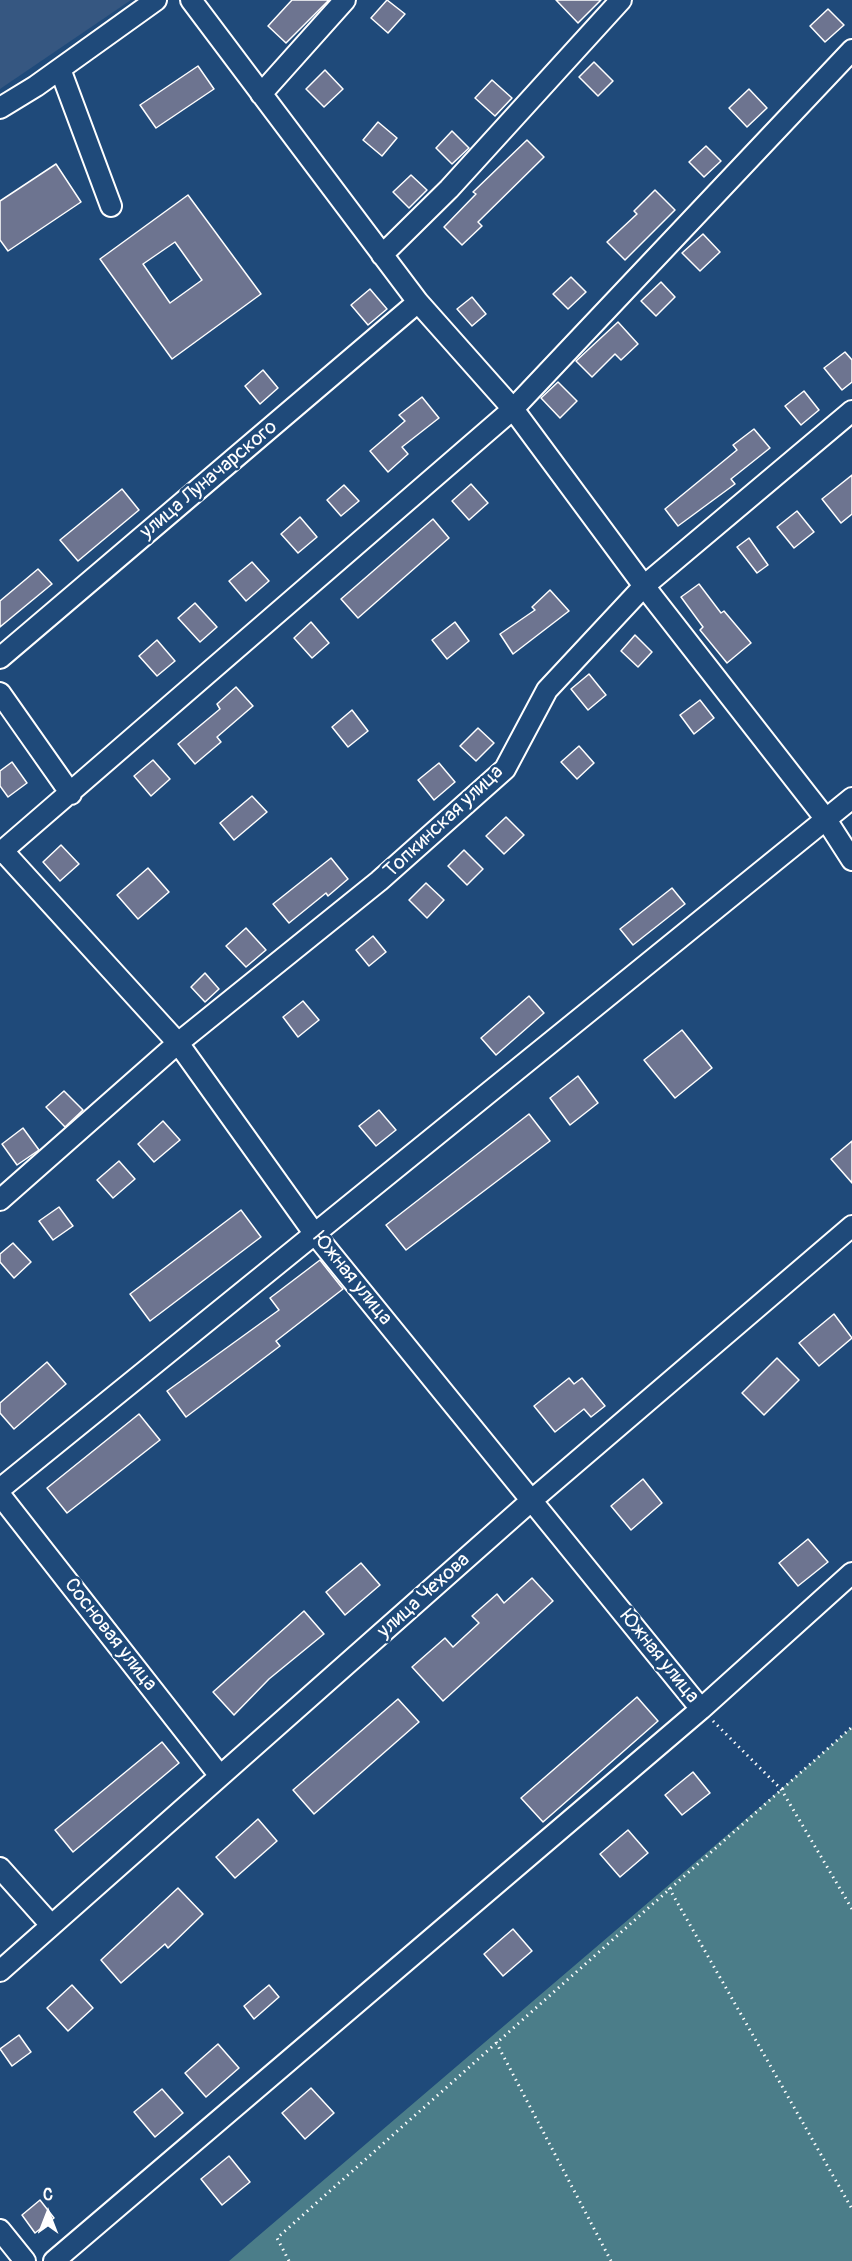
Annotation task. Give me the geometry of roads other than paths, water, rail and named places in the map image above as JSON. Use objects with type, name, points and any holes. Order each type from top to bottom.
[{"type":"street","points":[[0,108],[60,69],[156,0]]},
{"type":"street","points":[[191,0],[418,302],[513,409],[644,586],[825,818],[852,860]]},
{"type":"street","points":[[261,94],[345,0]]},
{"type":"street","points":[[382,255],[449,189],[621,0]]},
{"type":"street","points":[[1,852],[71,794],[513,409],[852,50]]},
{"type":"street","points":[[60,69],[111,206]]},
{"type":"street","name":"улица Луначарского","points":[[0,658],[418,302]]},
{"type":"street","name":"Топкинская улица","points":[[0,1200],[178,1043],[379,881],[505,769],[547,690],[644,586],[852,411]]},
{"type":"street","points":[[0,693],[71,794]]},
{"type":"street","points":[[0,1489],[852,798]]},
{"type":"street","name":"Южная улица","points":[[1,852],[178,1043],[314,1233],[701,1709]]},
{"type":"street","name":"улица Чехова","points":[[0,1971],[532,1500],[852,1227]]},
{"type":"street","name":"Сосновая улица","points":[[0,1495],[220,1776]]},
{"type":"street","points":[[54,2261],[701,1709],[852,1573]]},
{"type":"street","points":[[0,1868],[51,1925]]},
{"type":"street","points":[[0,2230],[25,2261]]}]
